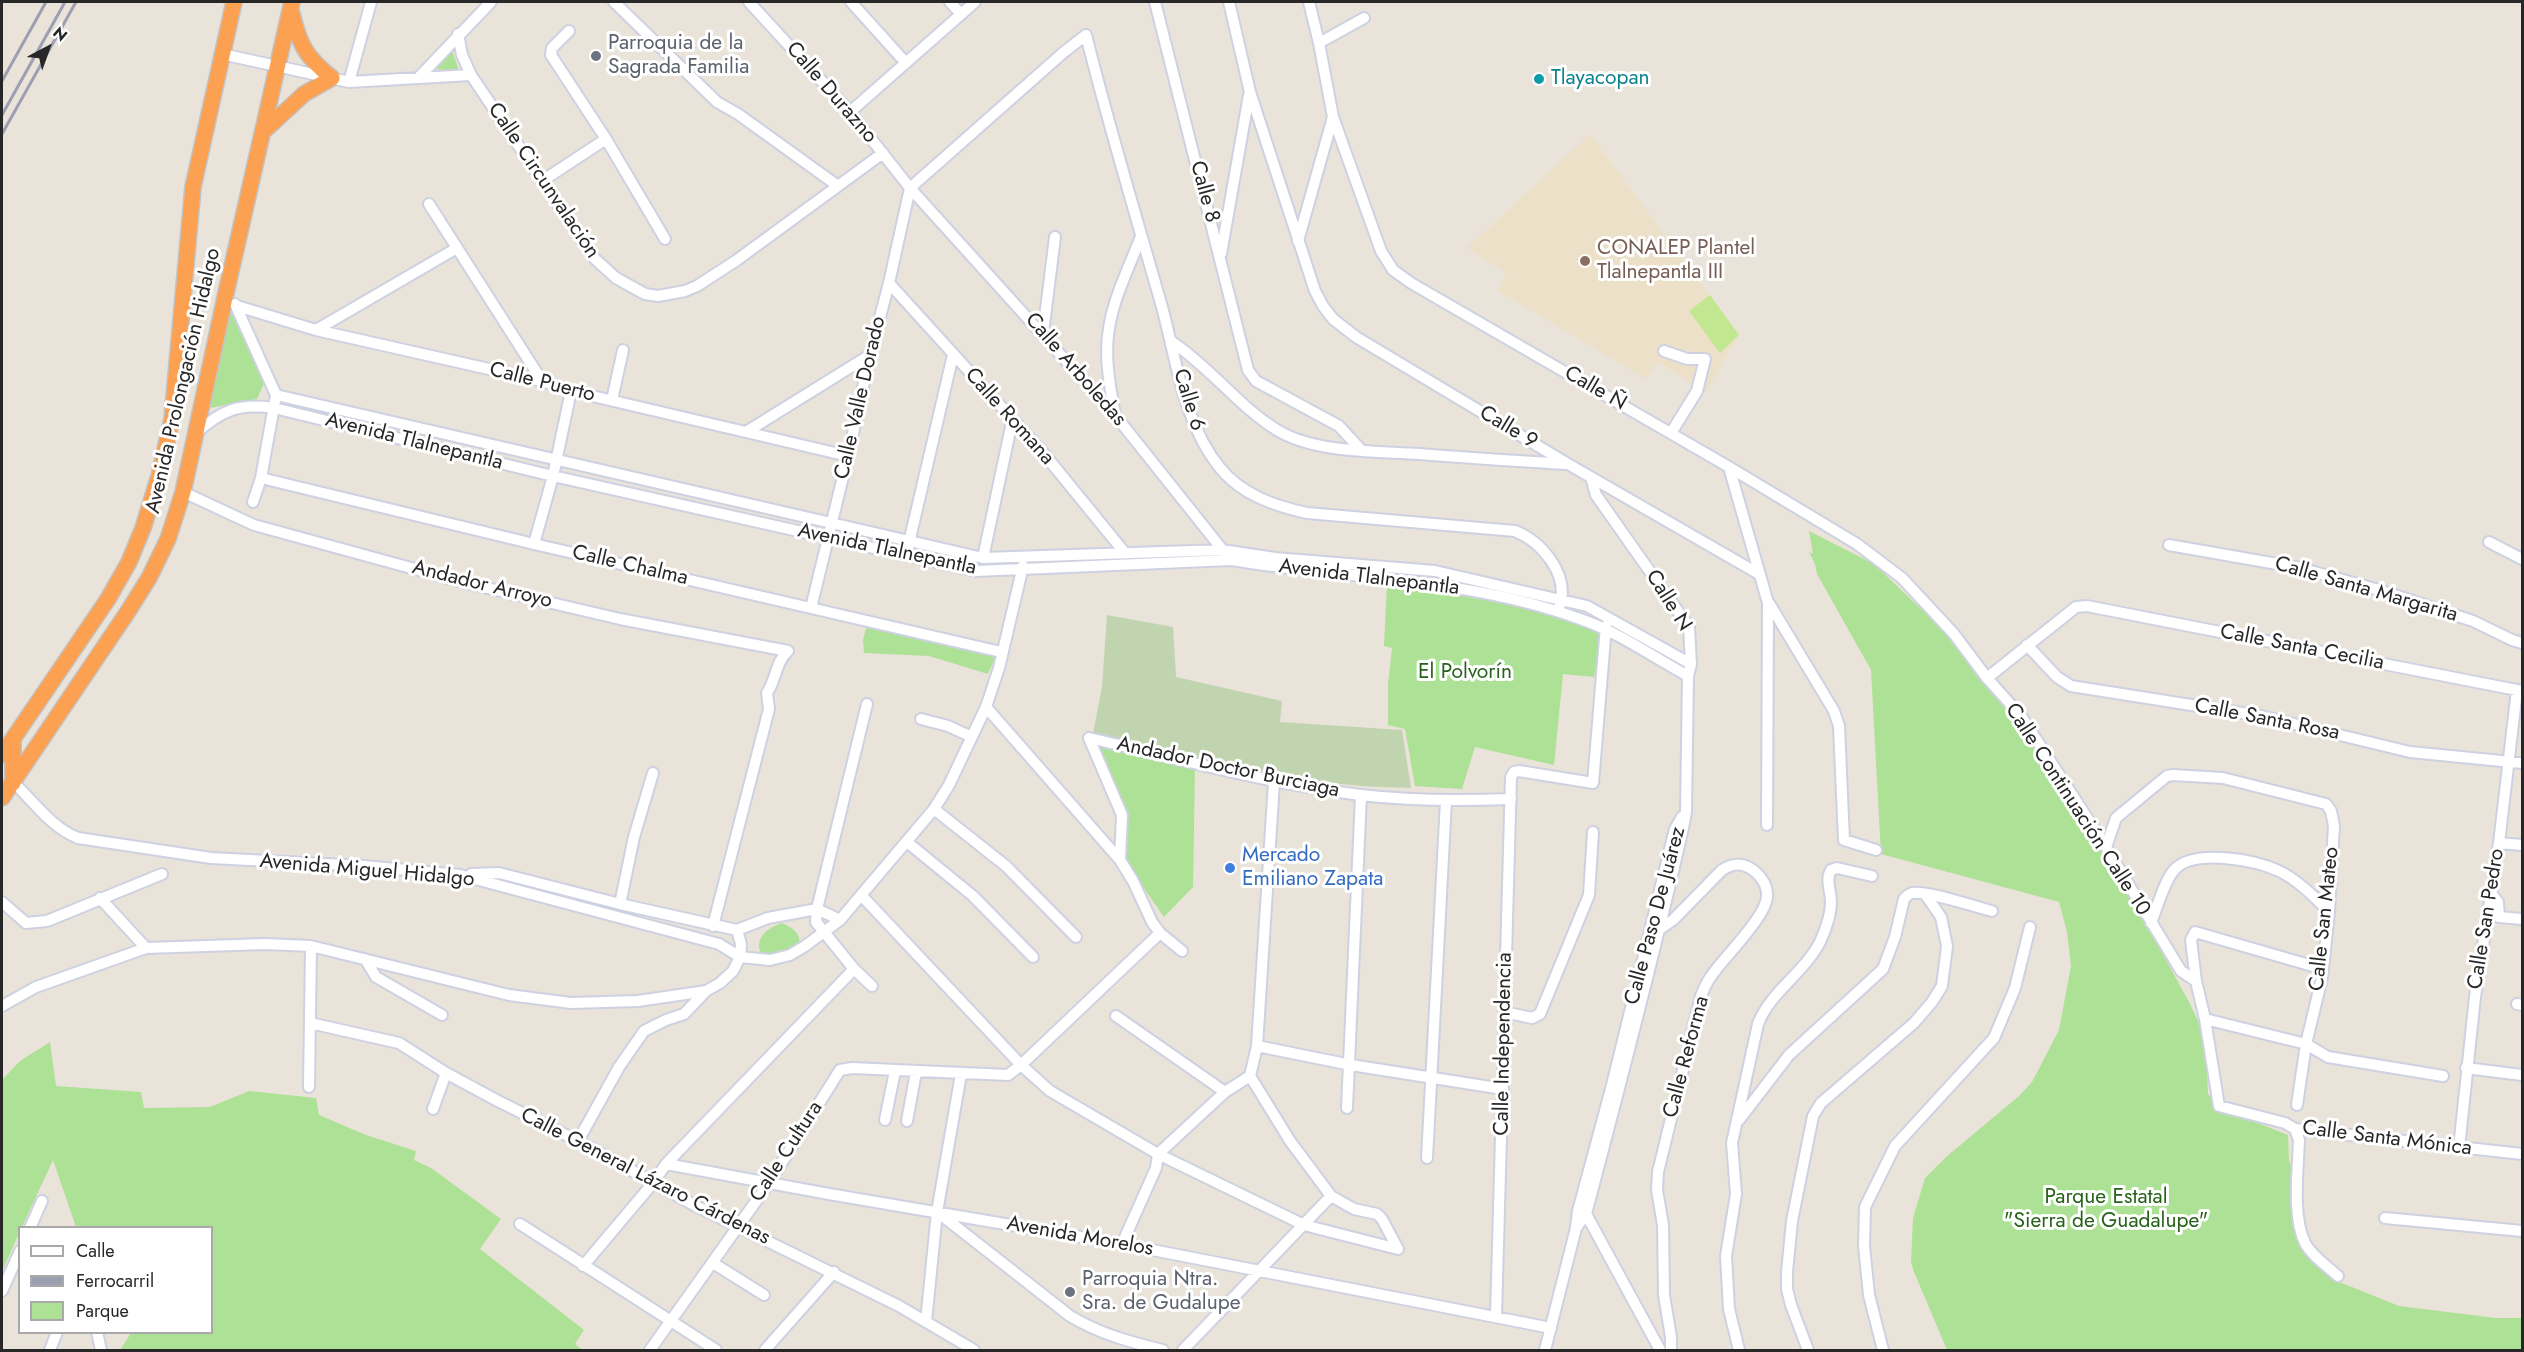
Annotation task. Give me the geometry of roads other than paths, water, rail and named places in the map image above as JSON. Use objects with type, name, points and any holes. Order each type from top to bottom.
[{"type":"highway","name":"Avenida Prolongación Hidalgo","points":[[2,755],[108,599],[129,562],[156,487],[173,408],[193,187],[234,2]]},
{"type":"highway","name":"Avenida Prolongación Hidalgo","points":[[2,798],[149,578],[168,538],[183,492],[292,5]]},
{"type":"highway","points":[[264,130],[304,94],[332,78],[305,54],[298,40],[292,5]]},
{"type":"highway","points":[[8,787],[13,739]]},
{"type":"street","points":[[348,82],[371,2]]},
{"type":"street","points":[[420,76],[491,2]]},
{"type":"street","points":[[614,2],[717,102],[738,114],[838,186]]},
{"type":"street","name":"Calle Durazno","points":[[749,2],[850,112],[910,188]]},
{"type":"street","points":[[851,2],[906,63]]},
{"type":"street","points":[[950,2],[961,14]]},
{"type":"street","points":[[850,112],[975,2]]},
{"type":"street","name":"Calle 8","points":[[1155,2],[1248,370],[1256,381],[1339,426],[1362,450]]},
{"type":"street","name":"Calle 9","points":[[1229,2],[1250,92],[1298,243],[1323,306],[1344,329],[1568,464],[1759,574]]},
{"type":"street","name":"Calle Ñ","points":[[1309,2],[1333,117],[1381,251],[1393,270],[1411,283],[1729,467]]},
{"type":"street","points":[[1319,43],[1364,18]]},
{"type":"street","points":[[569,31],[550,51],[606,139],[665,239]]},
{"type":"street","name":"Calle Circunvalación","points":[[458,34],[462,56],[471,75],[594,258],[630,287],[645,294],[658,296],[697,286],[737,260],[883,153]]},
{"type":"street","name":"Calle 6","points":[[910,188],[1086,35],[1116,151],[1172,342],[1188,412],[1201,441],[1221,470],[1251,494],[1277,506],[1307,513],[1515,531],[1531,538],[1543,549],[1559,574],[1562,599],[1558,612]]},
{"type":"street","points":[[222,54],[348,82],[420,76],[471,75]]},
{"type":"street","points":[[1221,257],[1250,92]]},
{"type":"street","points":[[1298,243],[1333,117]]},
{"type":"street","points":[[542,181],[606,139]]},
{"type":"street","name":"Calle Valle Dorado","points":[[810,609],[829,538],[910,188]]},
{"type":"street","name":"Calle Arboledas","points":[[910,188],[1044,333],[1115,415],[1231,560]]},
{"type":"street","points":[[429,204],[542,381]]},
{"type":"street","points":[[1115,415],[1107,362],[1109,327],[1118,295],[1141,236]]},
{"type":"street","points":[[1044,333],[1055,237]]},
{"type":"street","points":[[316,330],[457,248]]},
{"type":"street","name":"Calle Romana","points":[[889,284],[1044,455],[1125,553]]},
{"type":"street","points":[[226,293],[237,306],[276,395],[261,478],[254,502]]},
{"type":"street","name":"Calle Puerto","points":[[237,306],[316,330],[542,381],[571,391],[848,456]]},
{"type":"street","points":[[1172,342],[1188,353],[1278,431],[1311,444],[1362,450],[1568,464]]},
{"type":"street","points":[[612,400],[623,350]]},
{"type":"street","points":[[1664,351],[1687,359],[1705,359],[1698,391],[1671,433]]},
{"type":"street","points":[[746,432],[870,355]]},
{"type":"street","points":[[905,557],[953,355]]},
{"type":"street","points":[[534,544],[554,476],[571,391]]},
{"type":"street","name":"Avenida Tlalnepantla","points":[[276,395],[983,558],[1222,549],[1275,558],[1435,571],[1587,606],[1691,664]]},
{"type":"street","name":"Avenida Tlalnepantla","points":[[196,433],[212,419],[228,410],[259,406],[274,408],[554,476],[905,557],[976,571],[1231,560],[1431,583],[1466,589],[1581,619],[1689,676]]},
{"type":"street","points":[[983,558],[1012,422]]},
{"type":"street","points":[[1729,467],[1768,603],[1834,711],[1839,726],[1844,840],[1876,850]]},
{"type":"street","name":"Calle Continuación Calle 10","points":[[1729,467],[1857,544],[1887,566],[1927,604],[2021,716],[2106,847],[2181,971],[2196,981]]},
{"type":"street","name":"Calle N","points":[[1591,477],[1596,495],[1689,627],[1691,664],[1686,812]]},
{"type":"street","name":"Calle Chalma","points":[[261,478],[810,609],[1001,652]]},
{"type":"street","name":"Andador Arroyo","points":[[183,492],[254,525],[466,583],[620,619],[788,651],[780,657],[773,684],[767,693],[769,709],[713,926]]},
{"type":"street","points":[[2489,542],[2523,559]]},
{"type":"street","name":"Calle Santa Margarita","points":[[2169,545],[2301,568],[2379,590],[2473,621],[2523,643]]},
{"type":"street","points":[[740,957],[771,960],[789,955],[840,920],[934,809],[986,707],[999,668],[1001,652],[1026,557]]},
{"type":"street","points":[[1767,825],[1768,603]]},
{"type":"street","name":"Calle Santa Cecilia","points":[[2027,645],[2081,606],[2520,691]]},
{"type":"street","points":[[1605,630],[1608,618]]},
{"type":"street","name":"Calle Independencia","points":[[1496,1316],[1511,777],[1514,772],[1519,771],[1593,783],[1605,630]]},
{"type":"street","points":[[1987,678],[2027,645]]},
{"type":"street","name":"Calle Santa Rosa","points":[[2027,645],[2057,677],[2071,686],[2261,716],[2410,752],[2523,763]]},
{"type":"street","name":"Calle San Pedro","points":[[2459,1148],[2466,1068],[2499,843],[2508,762],[2520,691]]},
{"type":"street","points":[[867,704],[817,909],[816,922],[854,969],[872,986]]},
{"type":"street","points":[[986,707],[1119,860],[1133,881],[1152,922],[1160,933],[1182,951]]},
{"type":"street","points":[[921,719],[948,726],[972,737]]},
{"type":"street","name":"Andador Doctor Burciaga","points":[[1119,860],[1122,814],[1089,738],[1274,782],[1361,795],[1446,801],[1511,800]]},
{"type":"street","points":[[620,904],[634,837],[653,772]]},
{"type":"street","name":"Calle San Mateo","points":[[2106,847],[2116,818],[2167,777],[2173,775],[2223,778],[2326,804],[2331,811],[2334,826],[2329,912],[2323,969],[2306,1044],[2297,1105]]},
{"type":"street","points":[[1122,1244],[1156,1168],[1158,1154],[1225,1092],[1250,1076],[1257,1046],[1274,782]]},
{"type":"street","name":"Avenida Miguel Hidalgo","points":[[8,787],[62,831],[78,838],[211,858],[364,866],[460,875],[719,944],[740,957]]},
{"type":"street","points":[[1347,1108],[1351,1065],[1361,795]]},
{"type":"street","points":[[1427,1158],[1446,801]]},
{"type":"street","points":[[934,809],[1006,866],[1076,937]]},
{"type":"street","name":"Calle Paso De Juárez","points":[[1616,1085],[1660,929],[1686,812]]},
{"type":"street","name":"Calle Paso De Juárez","points":[[1616,1085],[1675,829],[1686,812]]},
{"type":"street","points":[[1504,1012],[1532,1018],[1540,1014],[1589,895],[1593,832]]},
{"type":"street","points":[[907,842],[973,896],[1033,957]]},
{"type":"street","points":[[2499,843],[2523,845]]},
{"type":"street","points":[[2151,923],[2175,868],[2188,861],[2203,858],[2241,860],[2280,871],[2329,912]]},
{"type":"street","name":"Calle Reforma","points":[[1660,929],[1673,920],[1729,865],[1746,866],[1762,879],[1766,888],[1768,897],[1762,913],[1712,975],[1701,996],[1658,1172],[1657,1190],[1662,1225],[1664,1295],[1671,1350]]},
{"type":"street","points":[[1739,1350],[1729,1309],[1726,1256],[1736,1194],[1732,1143],[1761,1016],[1806,964],[1824,932],[1831,903],[1828,876],[1831,870],[1837,868],[1872,876]]},
{"type":"street","points":[[460,875],[499,873],[620,904],[737,930],[768,918],[817,909],[840,920]]},
{"type":"street","points":[[2,902],[26,923],[47,921],[162,874]]},
{"type":"street","points":[[1735,1125],[1789,1054],[1883,969],[1895,937],[1904,899],[1913,893],[1925,894],[1992,911]]},
{"type":"street","points":[[2491,893],[2498,902],[2499,917],[2523,919]]},
{"type":"street","points":[[1808,1350],[1791,1305],[1787,1289],[1787,1272],[1792,1221],[1813,1116],[1821,1103],[1914,1023],[1942,986],[1947,946],[1941,917],[1925,894]]},
{"type":"street","points":[[862,896],[1021,1065],[1050,1091],[1158,1154],[1304,1225],[1398,1249],[1377,1214],[1354,1209],[1331,1196],[1290,1141],[1250,1076]]},
{"type":"street","points":[[100,898],[146,948]]},
{"type":"street","points":[[1883,1350],[1869,1295],[1864,1246],[1864,1208],[1895,1146],[1997,1032],[2015,988],[2030,927]]},
{"type":"street","points":[[578,1141],[620,1067],[644,1031],[684,1014],[706,991],[733,971],[740,957],[741,944],[737,930]]},
{"type":"street","points":[[2323,969],[2292,962],[2195,932],[2192,940],[2196,981],[2205,1019],[2306,1044],[2328,1057],[2443,1076]]},
{"type":"street","points":[[885,1120],[895,1071],[1008,1075],[1160,933]]},
{"type":"street","points":[[2,1006],[36,987],[146,948],[266,944],[311,946],[509,995],[571,1004],[638,1001],[706,991]]},
{"type":"street","points":[[309,1088],[311,946]]},
{"type":"street","points":[[365,959],[376,977],[442,1015]]},
{"type":"street","points":[[582,1266],[653,1183],[666,1164],[854,969]]},
{"type":"street","points":[[1116,1016],[1225,1092]]},
{"type":"street","name":"Calle Santa Mónica","points":[[2205,1019],[2219,1106],[2285,1124],[2295,1129],[2523,1154]]},
{"type":"street","name":"Calle General Lázaro Cárdenas","points":[[310,1023],[399,1042],[446,1073],[738,1227],[834,1272],[974,1350]]},
{"type":"street","points":[[1257,1046],[1351,1065],[1503,1089]]},
{"type":"street","name":"Calle Cultura","points":[[650,1350],[769,1183],[840,1070],[852,1068],[895,1071]]},
{"type":"street","points":[[2466,1068],[2523,1075]]},
{"type":"street","points":[[908,1121],[916,1072]]},
{"type":"street","points":[[433,1109],[446,1073]]},
{"type":"street","points":[[926,1322],[937,1212],[961,1074]]},
{"type":"street","points":[[1545,1350],[1616,1085]]},
{"type":"street","points":[[2295,1129],[2299,1140],[2298,1218],[2302,1234],[2309,1249],[2338,1276]]},
{"type":"street","name":"Avenida Morelos","points":[[666,1164],[1122,1244],[1551,1328]]},
{"type":"street","points":[[1183,1350],[1331,1196]]},
{"type":"street","points":[[30,1226],[42,1201]]},
{"type":"street","points":[[937,1212],[1070,1316],[1091,1329],[1114,1338],[1163,1350]]},
{"type":"street","points":[[1582,1212],[1660,1350]]},
{"type":"street","points":[[2385,1218],[2523,1231]]},
{"type":"street","points":[[520,1224],[669,1322],[716,1350]]},
{"type":"street","points":[[2,1291],[18,1255]]},
{"type":"street","points":[[713,1263],[764,1295]]},
{"type":"street","points":[[765,1350],[834,1272]]},
{"type":"street","points":[[50,1350],[56,1334]]},
{"type":"street","points":[[97,1334],[101,1350]]},
{"type":"railway","points":[[2,81],[46,2]]},
{"type":"railway","points":[[2,115],[65,2]]},
{"type":"railway","points":[[2,134],[76,2]]},
{"type":"place","name":"Parroquia de la Sagrada Familia","points":[[596,56]]},
{"type":"place","name":"Tlayacopan","points":[[1539,79]]},
{"type":"place","name":"CONALEP Plantel Tlalnepantla III","points":[[1585,261]]},
{"type":"place","name":"Mercado Emiliano Zapata","points":[[1230,868]]},
{"type":"place","name":"Parroquia Ntra. Sra. de Gudalupe","points":[[1070,1292]]},
{"type":"park label","name":"El Polvorín","points":[[1465,673]]},
{"type":"park label","name":"Parque Estatal \"Sierra de Guadalupe\"","points":[[2106,1210]]}]
